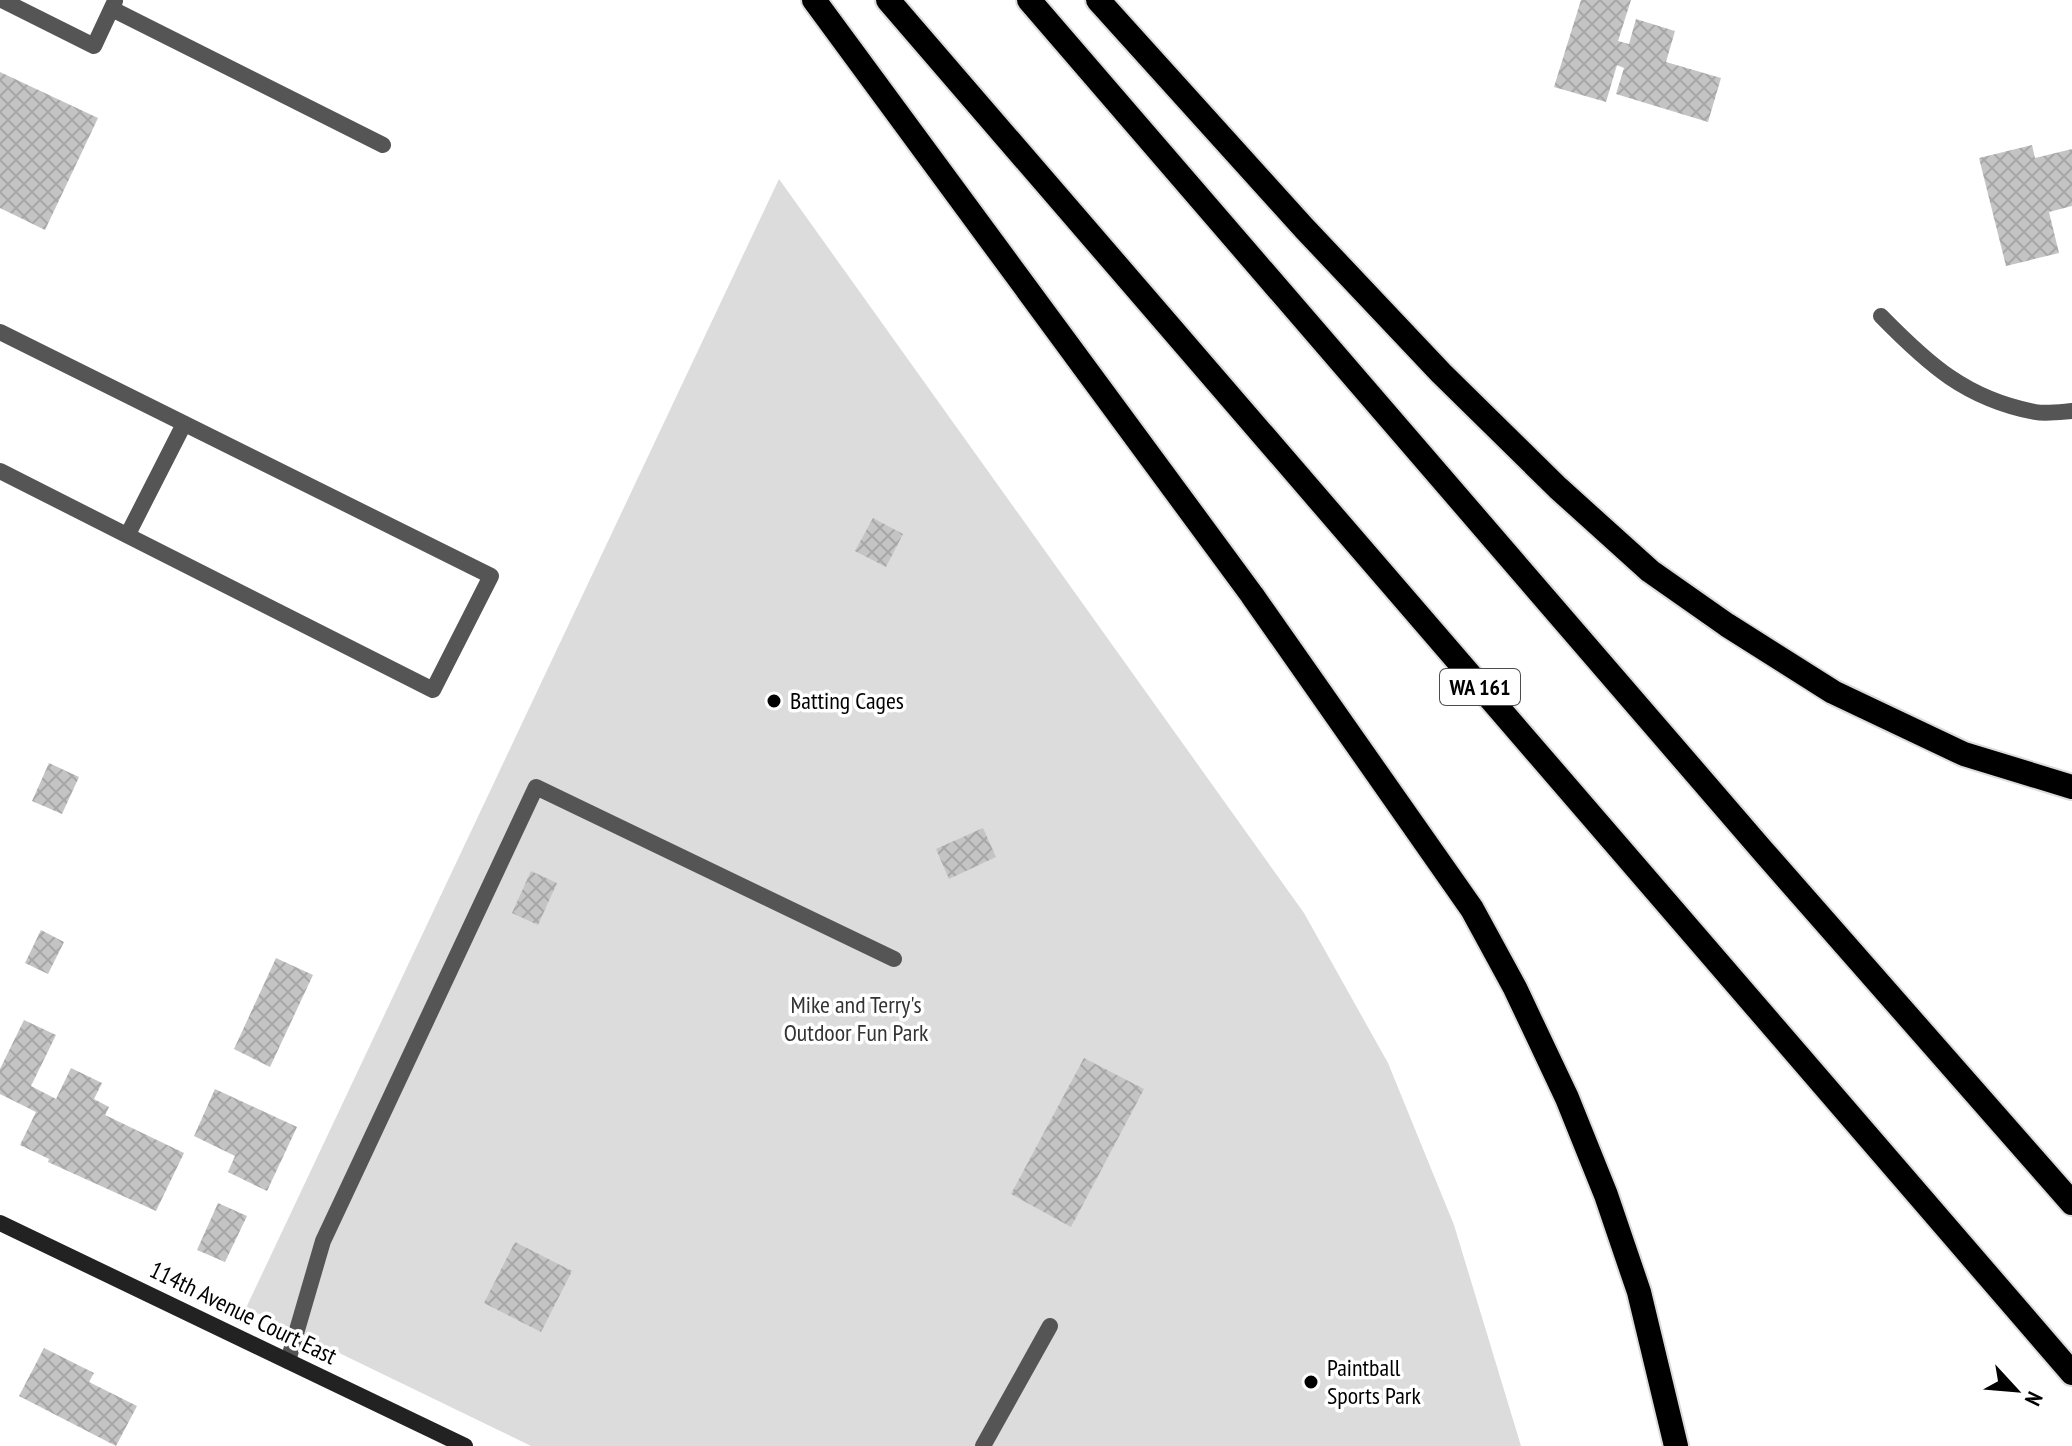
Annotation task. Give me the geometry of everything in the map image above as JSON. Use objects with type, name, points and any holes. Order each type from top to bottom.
[{"type":"highway","points":[[814,0],[1252,595],[1472,909],[1515,988],[1554,1070],[1606,1195],[1639,1292],[1676,1446]]},
{"type":"highway","name":"WA 161","points":[[888,0],[2072,1373]]},
{"type":"highway","points":[[1029,0],[1771,860],[2072,1203]]},
{"type":"highway","points":[[1098,0],[1304,228],[1441,373],[1558,488],[1650,571],[1727,625],[1833,692],[1964,754],[2072,787]]},
{"type":"street","name":"114th Avenue Court East","points":[[0,1223],[465,1446]]},
{"type":"lane","points":[[2,0],[94,46],[114,4],[383,145]]},
{"type":"lane","points":[[1881,316],[1925,361],[1971,392],[2037,413],[2072,411]]},
{"type":"lane","points":[[0,332],[491,576],[433,690],[0,471]]},
{"type":"lane","points":[[128,534],[184,424]]},
{"type":"lane","points":[[288,1361],[323,1241],[536,787],[894,959]]},
{"type":"lane","points":[[983,1446],[1050,1326]]},
{"type":"green space","name":"Mike and Terry's Outdoor Fun Park","points":[[779,179],[1304,913],[1388,1063],[1454,1225],[1521,1446],[531,1446],[246,1308]]},
{"type":"building","points":[[1581,0],[1631,0],[1618,41],[1629,44],[1636,19],[1675,31],[1666,62],[1721,78],[1708,122],[1616,94],[1624,68],[1617,65],[1606,102],[1554,87]]},
{"type":"building","points":[[0,72],[98,118],[45,230],[0,208]]},
{"type":"building","points":[[2032,145],[2035,158],[2072,149],[2072,206],[2049,212],[2059,253],[2006,266],[1979,158]]},
{"type":"building","points":[[873,518],[903,534],[886,567],[855,551]]},
{"type":"building","points":[[49,763],[79,777],[62,814],[32,801]]},
{"type":"building","points":[[983,828],[996,857],[949,879],[936,849]]},
{"type":"building","points":[[531,871],[557,883],[538,925],[512,913]]},
{"type":"building","points":[[41,930],[64,942],[48,974],[25,963]]},
{"type":"building","points":[[276,958],[313,975],[270,1067],[234,1049]]},
{"type":"building","points":[[24,1020],[56,1035],[31,1086],[56,1099],[71,1068],[102,1083],[94,1099],[109,1107],[105,1115],[184,1153],[156,1211],[48,1162],[49,1159],[20,1145],[36,1112],[0,1094],[0,1069]]},
{"type":"building","points":[[1084,1058],[1144,1089],[1071,1227],[1011,1194]]},
{"type":"building","points":[[215,1089],[297,1127],[267,1191],[228,1172],[235,1156],[194,1136]]},
{"type":"building","points":[[218,1203],[247,1216],[225,1262],[197,1250]]},
{"type":"building","points":[[515,1242],[572,1271],[541,1332],[484,1303]]},
{"type":"building","points":[[44,1348],[94,1373],[89,1382],[137,1406],[116,1446],[19,1396]]},
{"type":"place","name":"Batting Cages","points":[[774,701]]},
{"type":"place","name":"Paintball Sports Park","points":[[1311,1382]]}]
